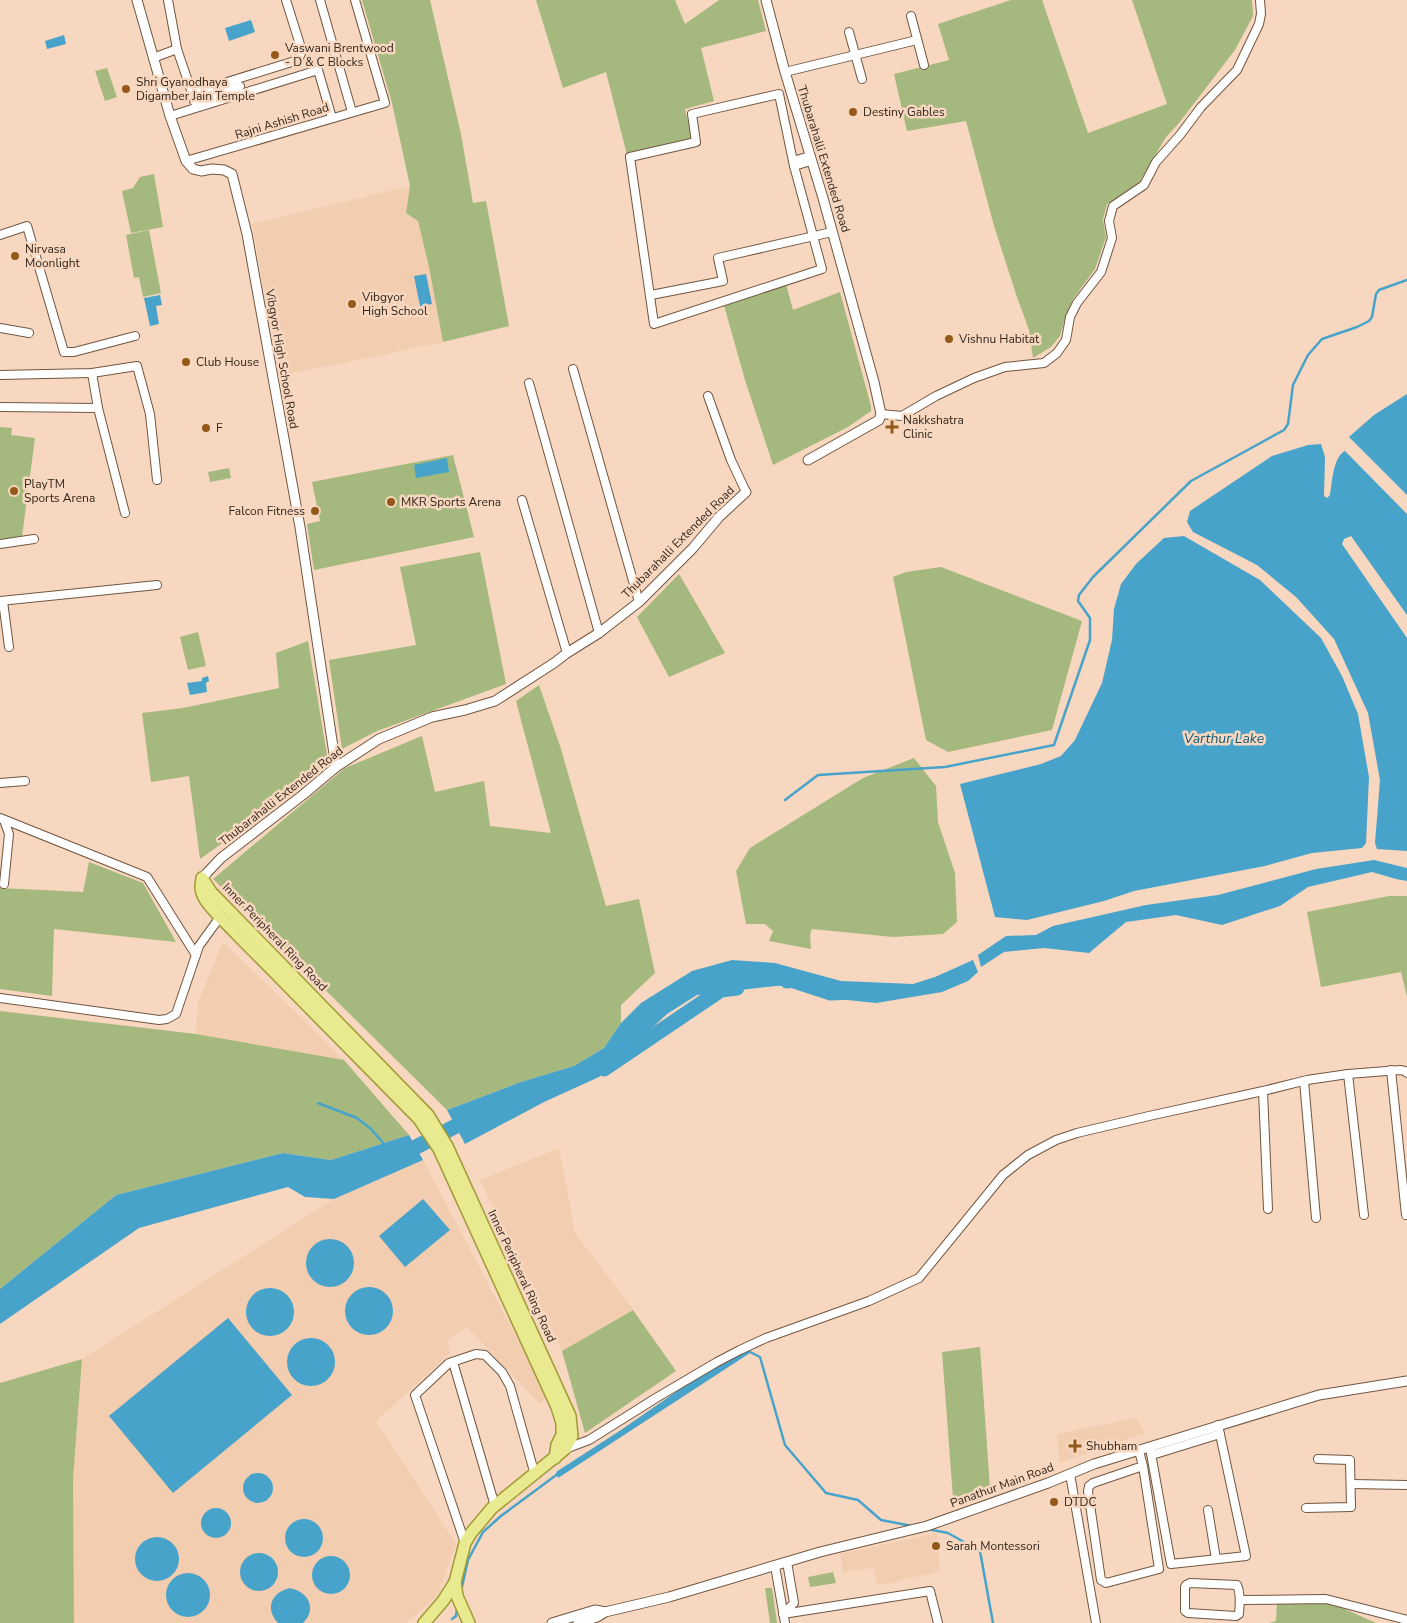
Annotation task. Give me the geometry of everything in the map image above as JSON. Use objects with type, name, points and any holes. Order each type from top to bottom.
[{"type":"main road","name":"Inner Peripheral Ring Road","points":[[202,878],[207,895],[220,917],[423,1117]]},
{"type":"main road","name":"Inner Peripheral Ring Road","points":[[207,895],[423,1117],[443,1147],[570,1416],[572,1436],[566,1449]]},
{"type":"main road","name":"Inner Peripheral Ring Road","points":[[443,1147],[557,1407],[562,1423],[562,1435],[557,1445],[555,1458]]},
{"type":"main road","points":[[424,1623],[456,1582],[465,1544],[471,1533],[495,1506],[566,1449]]},
{"type":"main road","points":[[456,1582],[459,1600],[469,1623]]},
{"type":"street","points":[[137,0],[170,116],[186,161]]},
{"type":"street","points":[[168,0],[177,49],[194,101],[240,86]]},
{"type":"street","points":[[192,93],[298,60],[302,51],[286,0]]},
{"type":"street","points":[[320,0],[351,110],[366,103]]},
{"type":"street","name":"Rajni Ashish Road","points":[[186,161],[332,118],[351,110],[385,103],[355,0]]},
{"type":"street","name":"Thubarahalli Extended Road","points":[[766,0],[784,72],[811,158],[872,372],[881,414]]},
{"type":"street","points":[[808,460],[879,420],[881,414],[902,416],[936,396],[974,378],[1005,367],[1044,362],[1057,353],[1066,340],[1070,317],[1077,303],[1101,272],[1112,238],[1109,221],[1113,206],[1144,185],[1156,162],[1201,107],[1237,70],[1259,24],[1261,14],[1260,0]]},
{"type":"street","points":[[911,16],[924,65]]},
{"type":"street","points":[[849,32],[862,79]]},
{"type":"street","points":[[784,72],[917,40]]},
{"type":"street","points":[[154,58],[177,49]]},
{"type":"street","points":[[170,116],[318,70],[332,118]]},
{"type":"street","points":[[779,94],[794,163],[822,269],[654,324],[630,157],[696,142],[692,114],[779,94]]},
{"type":"street","points":[[794,163],[811,158]]},
{"type":"street","name":"Vibgyor High School Road","points":[[186,161],[194,169],[201,171],[212,169],[224,170],[232,174],[244,220],[300,526],[336,767]]},
{"type":"street","points":[[0,235],[27,226],[64,352],[74,352],[135,336]]},
{"type":"street","points":[[650,295],[723,281],[718,258],[832,232]]},
{"type":"street","points":[[0,328],[29,333]]},
{"type":"street","points":[[0,375],[92,373],[137,366],[150,414],[156,480]]},
{"type":"street","points":[[573,369],[639,602]]},
{"type":"street","points":[[92,373],[98,408],[125,513]]},
{"type":"street","points":[[529,383],[599,633]]},
{"type":"street","points":[[708,396],[731,460],[746,492]]},
{"type":"street","points":[[0,407],[98,408]]},
{"type":"street","name":"Thubarahalli Extended Road","points":[[202,878],[221,858],[336,767],[379,739],[432,717],[496,701],[599,633],[639,602],[693,548],[719,517],[746,492]]},
{"type":"street","points":[[522,500],[567,653]]},
{"type":"street","points":[[0,544],[34,539]]},
{"type":"street","points":[[9,647],[1,601],[157,585]]},
{"type":"street","points":[[0,783],[25,781]]},
{"type":"street","points":[[2,819],[9,834],[4,884]]},
{"type":"street","points":[[2,819],[147,877],[196,955]]},
{"type":"street","points":[[0,998],[159,1020],[168,1019],[176,1014],[199,946],[220,917]]},
{"type":"street","points":[[1390,1070],[1406,1215]]},
{"type":"street","points":[[566,1449],[589,1440],[656,1398],[740,1350],[775,1335],[869,1301],[919,1278],[1003,1175],[1028,1155],[1056,1140],[1077,1133],[1304,1081],[1390,1070],[1405,1070],[1407,1073]]},
{"type":"street","points":[[1348,1074],[1364,1215]]},
{"type":"street","points":[[1304,1081],[1316,1218]]},
{"type":"street","points":[[1263,1091],[1268,1209]]},
{"type":"street","points":[[465,1544],[415,1395],[453,1362],[476,1354],[482,1354],[491,1360],[502,1372],[510,1386],[535,1475]]},
{"type":"street","points":[[453,1362],[495,1506]]},
{"type":"street","name":"Panathur Main Road","points":[[578,1623],[598,1617],[605,1612],[669,1597],[820,1552],[927,1526],[1094,1464],[1139,1451],[1151,1451],[1219,1430],[1319,1395],[1407,1381]]},
{"type":"street","points":[[1151,1451],[1171,1564],[1246,1556],[1219,1430]]},
{"type":"street","points":[[1139,1451],[1143,1466],[1159,1569],[1106,1583],[1101,1580],[1088,1491],[1089,1486],[1143,1466]]},
{"type":"street","points":[[1306,1508],[1351,1507],[1350,1460],[1318,1459]]},
{"type":"street","points":[[1070,1474],[1096,1623]]},
{"type":"street","points":[[1351,1484],[1407,1485]]},
{"type":"street","points":[[1208,1510],[1216,1559]]},
{"type":"street","points":[[783,1614],[794,1603],[787,1562]]},
{"type":"street","points":[[775,1566],[785,1623]]},
{"type":"street","points":[[1190,1583],[1237,1585],[1240,1600],[1240,1612],[1236,1616],[1190,1614],[1185,1611],[1185,1587],[1190,1583]]},
{"type":"street","points":[[783,1614],[930,1591],[938,1623]]},
{"type":"street","points":[[1240,1600],[1326,1600],[1407,1620]]},
{"type":"street","name":"Panathur Main Road","points":[[552,1623],[595,1610],[605,1612]]},
{"type":"shaded area","name":"Vibgyor High School","points":[[410,186],[406,213],[418,221],[443,342],[280,376],[252,224]]},
{"type":"shaded area","points":[[223,942],[344,1060],[196,1034],[198,1003]]},
{"type":"shaded area","points":[[559,1148],[575,1233],[633,1309],[562,1351],[480,1180]]},
{"type":"shaded area","points":[[423,1160],[547,1396],[540,1404],[467,1327],[447,1340],[450,1353],[376,1421],[456,1544],[438,1595],[406,1623],[74,1623],[73,1479],[82,1359],[334,1199]]},
{"type":"shaded area","points":[[1136,1418],[1145,1433],[1059,1463],[1057,1434]]},
{"type":"shaded area","points":[[937,1533],[940,1571],[878,1586],[873,1568],[843,1572],[840,1554]]},
{"type":"green space","points":[[362,0],[430,0],[461,134],[473,203],[486,201],[509,326],[443,342],[418,221],[406,213],[410,186],[392,103]]},
{"type":"green space","points":[[536,0],[675,0],[685,24],[719,0],[758,0],[766,31],[701,48],[714,101],[685,109],[692,138],[627,155],[606,72],[563,88]]},
{"type":"green space","points":[[1011,0],[1042,0],[1088,133],[1167,104],[1132,0],[1252,0],[1253,16],[1235,50],[1166,137],[1139,183],[1107,204],[1103,220],[1106,237],[1095,269],[1073,299],[1060,336],[1051,347],[1033,358],[1029,330],[994,226],[966,121],[907,131],[894,74],[949,60],[938,24]]},
{"type":"green space","points":[[107,68],[117,97],[105,101],[95,71]]},
{"type":"green space","points":[[154,174],[163,227],[131,233],[122,191],[133,188],[140,177]]},
{"type":"green space","points":[[149,230],[161,293],[143,297],[139,277],[134,278],[126,235]]},
{"type":"green space","points":[[785,280],[793,310],[840,292],[871,411],[848,427],[773,465],[745,380],[723,302]]},
{"type":"green space","name":"PlayTM Sports Arena","points":[[0,427],[12,428],[11,435],[35,438],[21,544],[0,547]]},
{"type":"green space","name":"MKR Sports Arena","points":[[453,455],[474,537],[314,570],[307,524],[320,521],[312,482]]},
{"type":"green space","points":[[229,468],[231,478],[210,482],[208,472]]},
{"type":"green space","points":[[480,552],[506,684],[377,731],[342,749],[329,660],[416,645],[400,567]]},
{"type":"green space","points":[[941,567],[1082,621],[1052,730],[948,752],[926,740],[893,577],[906,572]]},
{"type":"green space","points":[[679,574],[725,653],[669,677],[637,617]]},
{"type":"green space","points":[[198,632],[206,666],[188,670],[180,637]]},
{"type":"green space","points":[[308,641],[328,761],[245,827],[200,859],[189,776],[151,782],[142,713],[183,708],[279,688],[276,653]]},
{"type":"green space","points":[[539,685],[561,749],[606,906],[639,899],[655,973],[621,1005],[621,1023],[604,1048],[574,1066],[521,1082],[447,1110],[213,879],[345,768],[422,736],[435,792],[484,781],[490,826],[551,833],[516,701]]},
{"type":"green space","points":[[914,758],[936,786],[938,822],[955,873],[957,922],[943,934],[893,937],[812,929],[810,935],[811,949],[769,941],[773,931],[765,924],[746,924],[736,871],[750,848],[863,778]]},
{"type":"green space","points":[[89,862],[143,883],[176,942],[54,929],[52,996],[0,989],[0,888],[83,892]]},
{"type":"green space","points":[[1389,896],[1407,896],[1407,997],[1401,972],[1321,987],[1307,912]]},
{"type":"green space","points":[[0,1011],[196,1034],[344,1060],[409,1135],[331,1160],[283,1153],[116,1195],[0,1289]]},
{"type":"green space","points":[[633,1310],[676,1371],[585,1433],[562,1351]]},
{"type":"green space","points":[[980,1347],[990,1488],[953,1498],[942,1352]]},
{"type":"green space","points":[[82,1359],[73,1479],[74,1623],[0,1623],[0,1383]]},
{"type":"green space","points":[[833,1572],[836,1583],[810,1587],[808,1577]]},
{"type":"green space","points":[[765,1588],[772,1588],[777,1623],[770,1623]]},
{"type":"green space","points":[[1327,1601],[1376,1623],[1269,1623],[1276,1621],[1277,1602]]},
{"type":"water","points":[[251,20],[255,32],[229,41],[225,28]]},
{"type":"water","points":[[64,35],[66,44],[47,49],[45,41]]},
{"type":"water","points":[[426,274],[432,304],[420,306],[414,276]]},
{"type":"water","points":[[160,295],[162,305],[156,306],[159,324],[150,326],[144,298]]},
{"type":"water","points":[[1407,394],[1407,495],[1349,437],[1374,415]]},
{"type":"water","points":[[1321,444],[1325,457],[1324,496],[1327,498],[1330,495],[1336,464],[1341,454],[1345,451],[1407,514],[1407,615],[1351,536],[1344,539],[1342,544],[1407,638],[1407,851],[1377,849],[1375,843],[1380,780],[1368,713],[1334,639],[1296,597],[1257,565],[1193,532],[1187,522],[1190,511],[1272,456],[1308,445]]},
{"type":"water","points":[[447,458],[449,472],[416,478],[414,465]]},
{"type":"water","name":"Varthur Lake","points":[[1184,536],[1260,580],[1321,638],[1342,676],[1358,714],[1369,777],[1366,843],[1362,848],[1312,853],[1265,866],[1134,891],[1104,901],[1027,920],[995,917],[960,784],[1041,764],[1061,756],[1075,740],[1102,683],[1112,640],[1114,609],[1121,584],[1136,564],[1164,538]]},
{"type":"water","points":[[208,676],[209,681],[206,683],[207,692],[190,695],[187,683],[202,681],[202,678]]},
{"type":"water","points":[[1374,860],[1407,868],[1407,881],[1372,872],[1308,887],[1280,906],[1222,925],[1176,915],[1126,922],[1089,953],[1044,948],[1004,952],[981,967],[978,955],[1006,936],[1036,935],[1053,926],[1146,905],[1218,895],[1316,869]]},
{"type":"water","points":[[732,960],[775,963],[841,981],[913,984],[935,977],[973,960],[978,972],[968,981],[942,992],[876,1003],[847,1000],[813,985],[776,986],[697,995],[667,1014],[599,1077],[544,1102],[465,1144],[447,1110],[521,1082],[574,1066],[604,1048],[621,1023],[641,1003],[692,971]]},
{"type":"water","points":[[409,1135],[423,1160],[334,1199],[305,1197],[288,1187],[139,1228],[0,1324],[0,1289],[116,1195],[283,1153],[331,1160]]},
{"type":"water","points":[[423,1199],[450,1230],[405,1267],[379,1236]]},
{"type":"water","points":[[325,1239],[335,1239],[347,1246],[354,1258],[354,1268],[347,1280],[335,1287],[325,1287],[317,1283],[310,1276],[306,1268],[306,1258],[310,1250],[317,1243]]},
{"type":"water","points":[[364,1287],[374,1287],[386,1294],[393,1306],[393,1316],[386,1328],[374,1335],[364,1335],[356,1331],[349,1324],[345,1316],[345,1306],[349,1298],[356,1291]]},
{"type":"water","points":[[265,1288],[275,1288],[287,1295],[294,1307],[294,1317],[287,1329],[275,1336],[265,1336],[257,1332],[250,1325],[246,1317],[246,1307],[250,1299],[257,1292]]},
{"type":"water","points":[[228,1318],[292,1395],[173,1493],[109,1416]]},
{"type":"water","points":[[306,1338],[316,1338],[328,1345],[335,1357],[335,1367],[328,1379],[316,1386],[306,1386],[298,1382],[291,1375],[287,1367],[287,1357],[291,1349],[298,1342]]},
{"type":"water","points":[[747,1345],[750,1353],[558,1478],[556,1472]]},
{"type":"water","points":[[258,1473],[264,1474],[272,1482],[272,1494],[264,1502],[258,1503],[252,1502],[244,1494],[243,1488],[244,1482],[252,1474]]},
{"type":"water","points":[[216,1508],[222,1509],[230,1517],[230,1529],[222,1537],[216,1538],[210,1537],[202,1529],[201,1523],[202,1517],[210,1509]]},
{"type":"water","points":[[304,1519],[318,1524],[323,1538],[318,1552],[304,1557],[290,1552],[285,1538],[290,1524]]},
{"type":"water","points":[[157,1537],[169,1541],[175,1547],[179,1559],[175,1571],[169,1577],[157,1581],[145,1577],[139,1571],[135,1559],[139,1547],[145,1541]]},
{"type":"water","points":[[259,1553],[273,1558],[278,1572],[273,1586],[259,1591],[245,1586],[240,1572],[245,1558]]},
{"type":"water","points":[[331,1556],[345,1561],[350,1575],[345,1589],[331,1594],[317,1589],[312,1575],[317,1561]]},
{"type":"water","points":[[188,1573],[200,1577],[206,1583],[210,1595],[206,1607],[200,1613],[188,1617],[176,1613],[170,1607],[166,1595],[170,1583],[176,1577]]},
{"type":"water","points":[[290,1588],[302,1593],[309,1602],[310,1612],[303,1623],[278,1623],[271,1612],[272,1601],[275,1597]]},
{"type":"waterway","points":[[785,800],[818,775],[945,767],[1054,745],[1090,640],[1090,618],[1078,601],[1079,595],[1093,577],[1191,481],[1284,430],[1288,424],[1293,385],[1308,355],[1322,339],[1369,321],[1372,317],[1376,294],[1379,290],[1407,280]]},
{"type":"waterway","points":[[787,981],[791,980],[831,993],[852,992]]},
{"type":"waterway","points":[[604,1069],[721,990],[737,988]]},
{"type":"waterway","points":[[318,1103],[357,1118],[371,1129],[385,1145]]},
{"type":"waterway","points":[[397,1157],[456,1126],[476,1119]]},
{"type":"waterway","points":[[748,1351],[760,1357],[785,1445],[826,1493],[858,1500],[881,1520],[912,1526]]},
{"type":"waterway","points":[[461,1591],[468,1560],[483,1532],[501,1516],[559,1473]]},
{"type":"waterway","points":[[927,1529],[948,1533],[980,1551],[993,1623]]},
{"type":"waterway","points":[[452,1619],[456,1616],[457,1609]]},
{"type":"place","name":"Vaswani Brentwood - D & C Blocks","points":[[275,55]]},
{"type":"place","name":"Shri Gyanodhaya Digamber Jain Temple","points":[[126,89]]},
{"type":"place","name":"Destiny Gables","points":[[853,112]]},
{"type":"place","name":"Nirvasa Moonlight","points":[[15,256]]},
{"type":"place","name":"Vibgyor High School","points":[[352,304]]},
{"type":"place","name":"Vishnu Habitat","points":[[949,339]]},
{"type":"place","name":"Club House","points":[[186,362]]},
{"type":"place","name":"Nakkshatra Clinic","points":[[892,427]]},
{"type":"place","name":"F","points":[[206,428]]},
{"type":"place","name":"PlayTM Sports Arena","points":[[14,491]]},
{"type":"place","name":"MKR Sports Arena","points":[[391,502]]},
{"type":"place","name":"Falcon Fitness","points":[[315,511]]},
{"type":"place","name":"Shubham","points":[[1075,1446]]},
{"type":"place","name":"DTDC","points":[[1054,1502]]},
{"type":"place","name":"Sarah Montessori","points":[[936,1546]]}]
